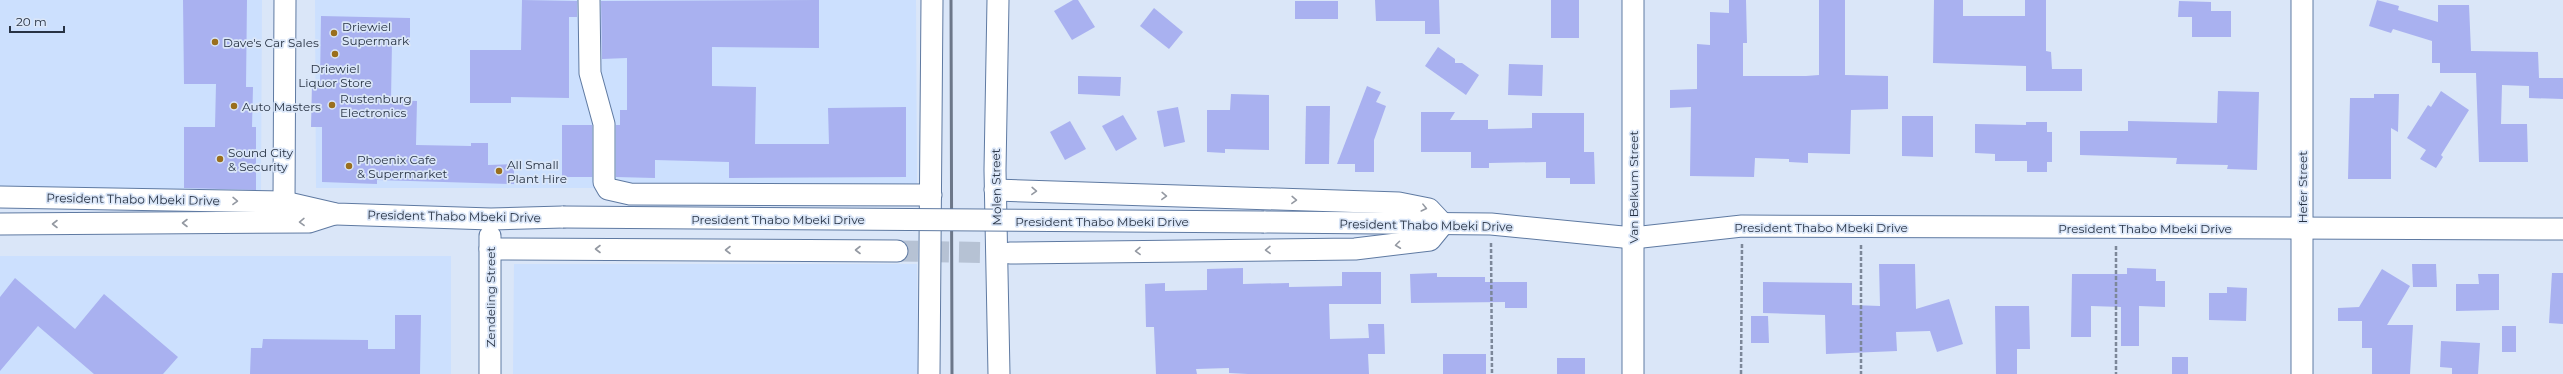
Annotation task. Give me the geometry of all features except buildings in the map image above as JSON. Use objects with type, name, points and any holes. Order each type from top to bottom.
[{"type":"street","points":[[277,0],[281,202]]},
{"type":"street","points":[[266,223],[278,214],[281,202],[284,0]]},
{"type":"street","points":[[589,0],[590,73],[604,124],[604,182],[608,189],[616,193],[630,194],[932,195]]},
{"type":"street","points":[[930,374],[932,0]]},
{"type":"street","name":"Molen Street","points":[[998,0],[995,190],[999,374]]},
{"type":"street","name":"Van Belkum Street","points":[[1633,0],[1633,374]]},
{"type":"street","name":"Hefer Street","points":[[2302,0],[2302,374]]},
{"type":"street","points":[[995,190],[1399,203],[1429,209],[1443,224],[1430,240],[1355,249],[1010,253]]},
{"type":"street","name":"President Thabo Mbeki Drive","points":[[0,197],[281,202],[336,214],[491,219],[563,217],[1491,224],[1633,238],[1742,226],[2563,229]]},
{"type":"street","name":"President Thabo Mbeki Drive","points":[[0,224],[309,222],[336,214]]},
{"type":"street","name":"Zendeling Street","points":[[490,374],[491,219]]},
{"type":"street","points":[[490,249],[897,251]]},
{"type":"path","points":[[1491,224],[1492,374]]},
{"type":"path","points":[[1741,374],[1742,226]]},
{"type":"path","points":[[1861,226],[1861,374]]},
{"type":"path","points":[[2116,228],[2116,374]]},
{"type":"shaded area","points":[[0,0],[262,0],[261,193],[0,192]]},
{"type":"shaded area","points":[[315,0],[916,0],[917,188],[316,188]]},
{"type":"shaded area","points":[[0,256],[451,256],[451,374],[0,374]]},
{"type":"shaded area","points":[[514,264],[917,264],[918,374],[513,374]]},
{"type":"tunnel","points":[[897,251],[1010,253]]},
{"type":"railway","points":[[951,0],[952,374]]},
{"type":"place","name":"Driewiel Supermark","points":[[334,33]]},
{"type":"place","name":"Dave's Car Sales","points":[[215,42]]},
{"type":"place","name":"Driewiel Liquor Store","points":[[335,54]]},
{"type":"place","name":"Rustenburg Electronics","points":[[332,105]]},
{"type":"place","name":"Auto Masters","points":[[234,106]]},
{"type":"place","name":"Sound City & Security","points":[[220,159]]},
{"type":"place","name":"Phoenix Cafe & Supermarket","points":[[349,166]]},
{"type":"place","name":"All Small Plant Hire","points":[[499,171]]}]
